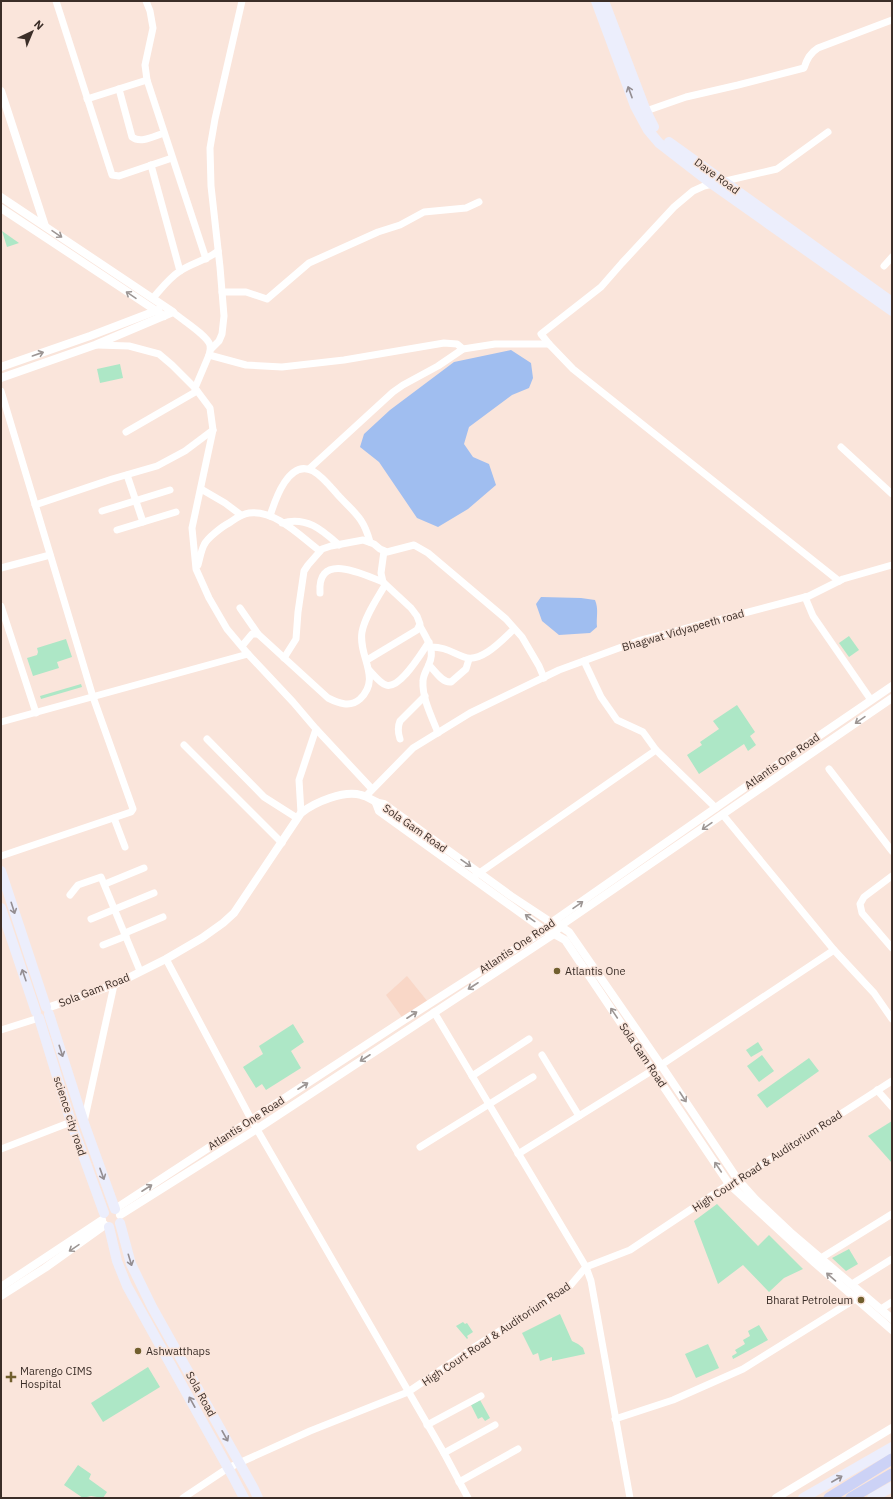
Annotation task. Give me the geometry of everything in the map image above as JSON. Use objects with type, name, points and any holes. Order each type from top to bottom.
[{"type":"highway","points":[[829,1498],[892,1459]]},
{"type":"highway","points":[[850,1498],[892,1474]]},
{"type":"main road","points":[[596,1],[635,106],[648,130],[659,143],[712,184],[892,311]]},
{"type":"main road","name":"Dave Road","points":[[604,1],[646,111],[653,125],[663,138],[892,302]]},
{"type":"main road","name":"Sola Road","points":[[1,871],[84,1123],[118,1216],[130,1264],[152,1307],[240,1463],[258,1498]]},
{"type":"main road","name":"science city road","points":[[1,908],[105,1221]]},
{"type":"main road","points":[[37,1015],[40,1007],[47,1010]]},
{"type":"main road","points":[[109,1209],[118,1216],[115,1227],[105,1221],[109,1209]]},
{"type":"main road","name":"Sola Road","points":[[105,1221],[117,1261],[127,1286],[244,1498]]},
{"type":"main road","points":[[804,1498],[892,1447]]},
{"type":"main road","points":[[872,1498],[892,1487]]},
{"type":"street","points":[[56,1],[112,175],[119,176],[172,158]]},
{"type":"street","points":[[146,1],[150,11],[153,28],[146,61],[147,80],[206,259]]},
{"type":"street","points":[[126,432],[196,389],[223,328],[222,292],[211,186],[210,148],[215,119],[242,1]]},
{"type":"street","points":[[646,111],[686,96],[738,85],[804,68],[812,52],[818,48],[892,20]]},
{"type":"street","points":[[87,99],[147,80]]},
{"type":"street","points":[[120,89],[132,136],[134,138],[144,140],[164,133]]},
{"type":"street","points":[[1,90],[45,226]]},
{"type":"street","points":[[828,132],[777,169],[704,186],[693,191],[674,207],[622,262],[601,287],[541,334],[573,369],[839,581]]},
{"type":"street","points":[[151,166],[180,271]]},
{"type":"street","points":[[1,197],[166,307],[208,340],[214,348],[246,366],[282,367],[344,360],[444,343],[456,344],[463,348]]},
{"type":"street","points":[[222,292],[246,292],[267,299],[309,263],[378,232],[400,225],[424,212],[466,208],[479,202]]},
{"type":"street","points":[[1,208],[164,316]]},
{"type":"street","points":[[153,298],[171,278],[180,271],[206,259],[218,250]]},
{"type":"street","points":[[884,266],[892,257]]},
{"type":"street","points":[[1,367],[90,336],[166,307]]},
{"type":"street","points":[[1,378],[95,345],[173,312]]},
{"type":"street","points":[[309,469],[393,392],[438,366],[463,348],[495,344],[549,344]]},
{"type":"street","points":[[95,345],[129,346],[158,354],[172,365],[196,389],[210,408],[213,430],[192,528],[196,569],[209,598],[226,629],[372,789]]},
{"type":"street","points":[[1,391],[93,697],[133,809],[131,812],[1,856]]},
{"type":"street","points":[[35,505],[157,466],[171,460],[199,442],[213,430]]},
{"type":"street","points":[[842,447],[892,494]]},
{"type":"street","points":[[270,516],[276,496],[286,480],[297,469],[309,469],[320,476],[358,515],[366,530],[370,542]]},
{"type":"street","points":[[128,475],[142,522]]},
{"type":"street","points":[[201,489],[225,503],[241,516]]},
{"type":"street","points":[[102,511],[170,490]]},
{"type":"street","points":[[117,530],[176,512]]},
{"type":"street","points":[[196,569],[204,543],[225,525],[248,513],[259,513],[270,516],[320,551]]},
{"type":"street","points":[[282,523],[293,521],[312,524],[322,530],[339,545]]},
{"type":"street","points":[[284,658],[293,646],[296,639],[304,571],[308,565],[320,551],[331,546],[363,540],[370,542],[387,552],[414,545],[428,553],[506,619],[522,638],[533,655],[544,678]]},
{"type":"street","points":[[240,608],[258,634],[328,698],[341,704],[356,702],[369,687],[369,670],[362,646],[362,633],[384,583],[381,573],[384,551]]},
{"type":"street","points":[[1,568],[50,555]]},
{"type":"street","name":"Bhagwat Vidyapeeth road","points":[[366,796],[413,748],[470,713],[544,678],[638,641],[805,598],[839,581],[892,565]]},
{"type":"street","points":[[320,593],[319,583],[321,578],[327,572],[340,568],[349,569],[384,583],[411,608],[420,622],[420,626],[432,652],[423,681],[425,696],[438,733]]},
{"type":"street","points":[[805,598],[813,616],[871,700]]},
{"type":"street","points":[[1,606],[36,713]]},
{"type":"street","points":[[367,660],[416,630],[420,626]]},
{"type":"street","points":[[430,645],[444,648],[469,659],[486,653],[514,629]]},
{"type":"street","points":[[242,646],[252,634],[258,634]]},
{"type":"street","points":[[369,670],[383,683],[390,685],[395,684],[406,674],[430,645]]},
{"type":"street","points":[[1,722],[248,654]]},
{"type":"street","points":[[429,665],[443,680],[448,683],[466,669],[469,659]]},
{"type":"street","points":[[584,661],[601,697],[617,720],[643,732],[656,750],[716,808]]},
{"type":"street","name":"Atlantis One Road","points":[[118,1216],[257,1129],[554,934],[556,924],[806,744],[892,686]]},
{"type":"street","points":[[400,739],[398,728],[400,721],[425,696]]},
{"type":"street","name":"Atlantis One Road","points":[[118,1216],[251,1119],[545,930],[548,925],[556,924],[723,815],[892,698]]},
{"type":"street","points":[[206,739],[264,797],[299,816],[299,780],[316,729]]},
{"type":"street","points":[[184,745],[282,842]]},
{"type":"street","points":[[476,875],[656,750]]},
{"type":"street","points":[[829,769],[892,851]]},
{"type":"street","name":"Sola Gam Road","points":[[47,1010],[114,985],[202,938],[229,918],[299,816],[310,806],[336,796],[354,794],[366,796],[376,803],[379,811],[476,875],[569,932],[661,1064],[738,1180],[755,1199],[892,1319]]},
{"type":"street","points":[[723,815],[834,950],[874,993],[892,1019]]},
{"type":"street","points":[[114,818],[125,847]]},
{"type":"street","points":[[105,884],[144,868]]},
{"type":"street","name":"Sola Gam Road","points":[[476,875],[547,932],[565,940],[729,1184],[815,1263],[892,1330]]},
{"type":"street","points":[[892,876],[864,897],[860,904],[862,913],[892,948]]},
{"type":"street","points":[[70,895],[78,885],[99,877],[102,879],[140,971]]},
{"type":"street","points":[[91,919],[154,893]]},
{"type":"street","points":[[103,945],[163,917]]},
{"type":"street","points":[[518,1154],[653,1070],[834,950]]},
{"type":"street","points":[[166,958],[251,1119],[444,1453],[468,1498]]},
{"type":"street","points":[[84,1123],[114,985]]},
{"type":"street","points":[[434,1012],[586,1267],[591,1281],[630,1498]]},
{"type":"street","points":[[1,1030],[37,1015]]},
{"type":"street","points":[[472,1076],[529,1039]]},
{"type":"street","points":[[542,1056],[579,1116]]},
{"type":"street","points":[[420,1147],[533,1077]]},
{"type":"street","name":"High Court Road & Auditorium Road","points":[[183,1498],[228,1468],[310,1431],[408,1392],[473,1348],[569,1287],[586,1267],[630,1250],[729,1184],[738,1180],[892,1081]]},
{"type":"street","points":[[877,1090],[892,1107]]},
{"type":"street","points":[[1,1149],[71,1122]]},
{"type":"street","points":[[821,1258],[892,1214]]},
{"type":"street","points":[[1,1287],[105,1221]]},
{"type":"street","points":[[1,1296],[45,1268],[105,1221]]},
{"type":"street","points":[[852,1284],[892,1259]]},
{"type":"street","points":[[615,1419],[673,1400],[743,1369],[857,1298]]},
{"type":"street","points":[[881,1309],[892,1302]]},
{"type":"street","points":[[427,1425],[481,1396]]},
{"type":"street","points":[[444,1453],[495,1425]]},
{"type":"street","points":[[776,1498],[892,1428]]},
{"type":"street","points":[[459,1482],[518,1449]]},
{"type":"shaded area","points":[[407,976],[428,1002],[404,1020],[386,995]]},
{"type":"green space","points":[[2,231],[19,243],[7,247]]},
{"type":"green space","points":[[120,364],[123,378],[100,383],[97,369]]},
{"type":"green space","points":[[849,636],[859,650],[849,657],[839,643]]},
{"type":"green space","points":[[66,639],[72,657],[57,662],[59,668],[33,676],[27,658],[37,655],[37,648]]},
{"type":"green space","points":[[81,684],[82,687],[41,699],[40,696]]},
{"type":"green space","points":[[737,705],[755,732],[750,736],[756,745],[748,751],[744,744],[699,774],[687,755],[702,745],[700,742],[719,729],[713,721]]},
{"type":"green space","points":[[293,1024],[304,1042],[291,1051],[301,1068],[266,1090],[262,1084],[256,1088],[243,1067],[263,1054],[259,1046]]},
{"type":"green space","points":[[758,1042],[763,1050],[751,1057],[746,1050]]},
{"type":"green space","points":[[762,1055],[774,1071],[759,1082],[747,1066]]},
{"type":"green space","points":[[809,1058],[819,1071],[767,1108],[757,1095]]},
{"type":"green space","points":[[892,1121],[892,1163],[868,1136]]},
{"type":"green space","points":[[717,1204],[758,1246],[769,1235],[803,1269],[784,1278],[769,1292],[743,1265],[718,1284],[694,1221]]},
{"type":"green space","points":[[849,1249],[858,1264],[846,1271],[832,1258]]},
{"type":"green space","points":[[560,1314],[572,1341],[583,1348],[585,1354],[552,1361],[552,1357],[540,1361],[538,1353],[533,1355],[522,1333]]},
{"type":"green space","points":[[463,1322],[465,1324],[467,1323],[473,1332],[467,1336],[467,1339],[456,1326]]},
{"type":"green space","points":[[759,1325],[768,1340],[733,1359],[732,1356],[737,1353],[735,1350],[745,1344],[743,1340],[750,1336],[748,1331]]},
{"type":"green space","points":[[708,1344],[719,1368],[696,1378],[685,1354]]},
{"type":"green space","points":[[148,1367],[160,1387],[103,1422],[91,1403]]},
{"type":"green space","points":[[480,1400],[490,1418],[485,1421],[482,1417],[478,1419],[471,1405]]},
{"type":"green space","points":[[78,1465],[91,1474],[89,1479],[107,1492],[103,1498],[91,1496],[83,1498],[64,1485]]},
{"type":"water","points":[[511,350],[531,363],[533,378],[529,388],[512,395],[469,427],[464,444],[473,457],[489,464],[496,485],[468,509],[438,527],[417,518],[379,462],[360,447],[364,434],[390,410],[454,362]]},
{"type":"water","points":[[541,597],[581,598],[595,600],[597,610],[597,627],[590,633],[559,635],[542,621],[536,604]]},
{"type":"place","name":"Atlantis One","points":[[557,971]]},
{"type":"place","name":"Bharat Petroleum","points":[[861,1300]]},
{"type":"place","name":"Ashwatthaps","points":[[138,1351]]},
{"type":"place","name":"Marengo CIMS Hospital","points":[[11,1377]]}]
